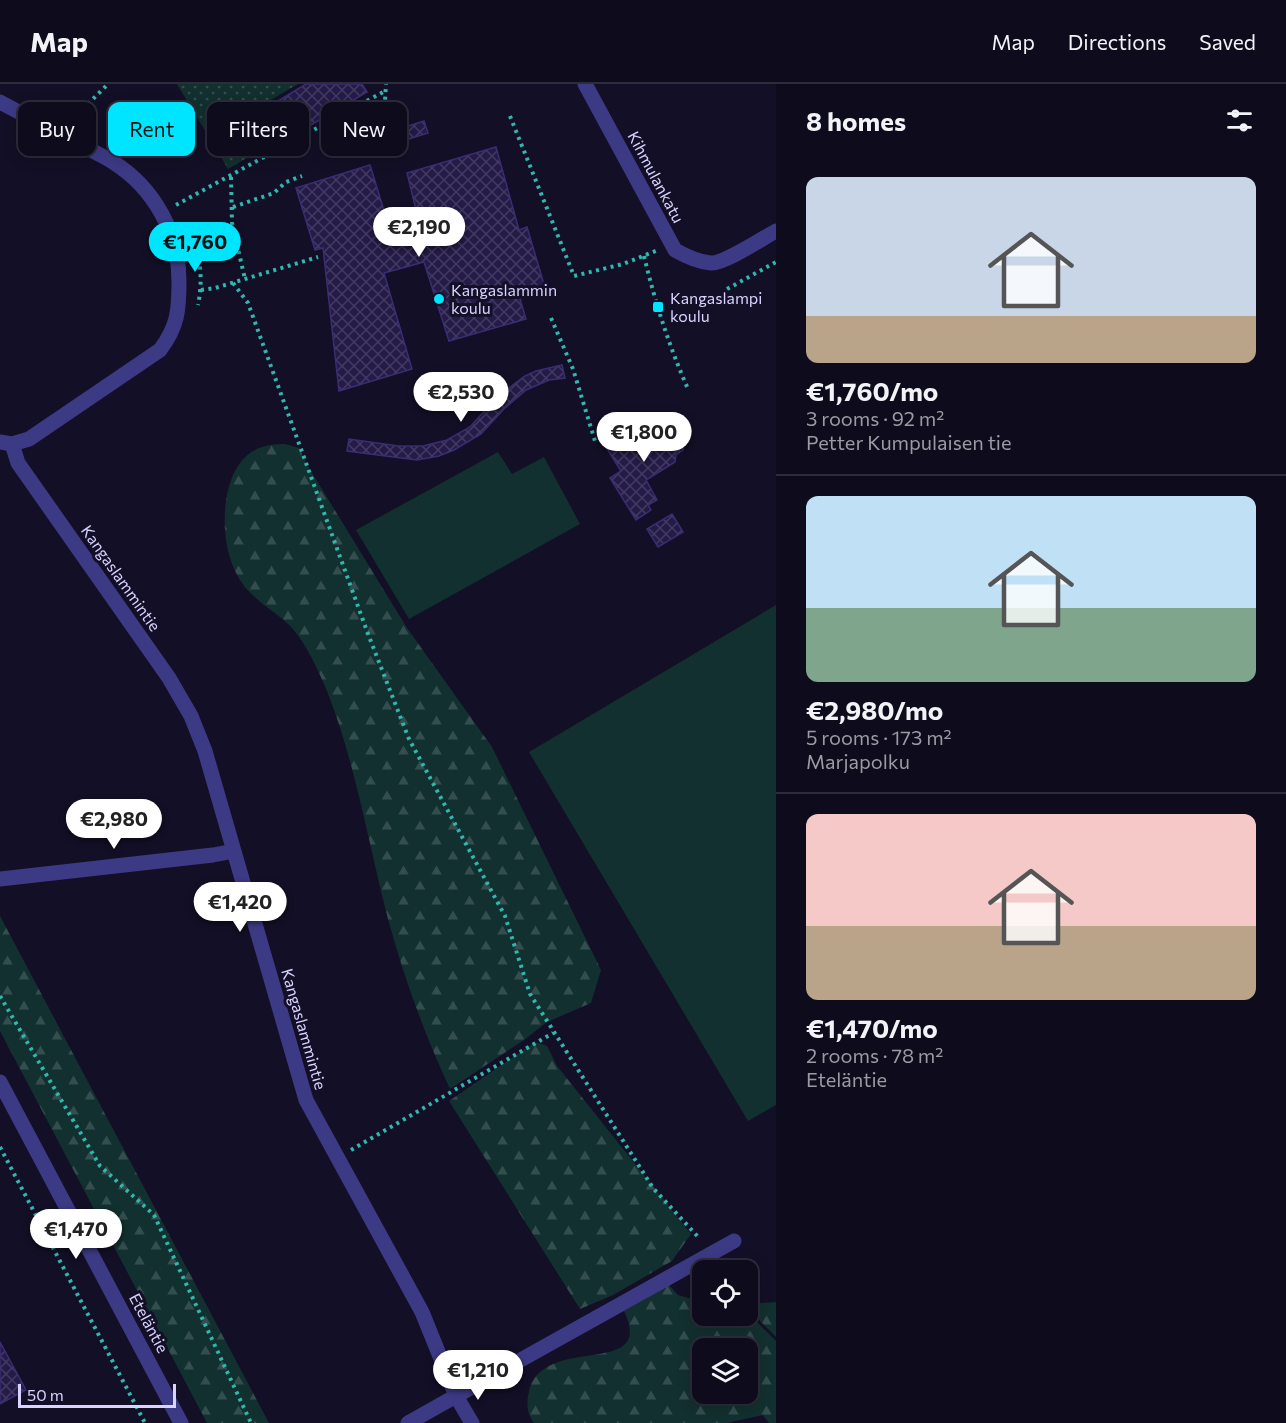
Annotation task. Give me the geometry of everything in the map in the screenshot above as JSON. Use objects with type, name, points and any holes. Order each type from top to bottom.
[{"type":"street","name":"Kihmulankatu","points":[[585,84],[675,250],[693,260],[714,264],[776,231]]},
{"type":"street","points":[[0,102],[114,163],[145,190],[168,223],[175,245],[179,274],[177,319],[170,338],[160,350],[29,439],[6,443]]},
{"type":"street","name":"Kangaslammintie","points":[[6,443],[169,678],[191,716],[205,751],[306,1100],[422,1312],[456,1396],[472,1423]]},
{"type":"street","points":[[0,879],[234,851]]},
{"type":"street","name":"Eteläntie","points":[[0,1082],[181,1423]]},
{"type":"street","points":[[408,1423],[734,1241]]},
{"type":"path","points":[[90,102],[108,84]]},
{"type":"path","points":[[384,102],[386,84]]},
{"type":"path","points":[[366,102],[385,91]]},
{"type":"path","points":[[510,116],[574,276],[644,256],[671,243]]},
{"type":"path","points":[[175,206],[321,127]]},
{"type":"path","points":[[231,176],[232,223],[245,279]]},
{"type":"path","points":[[233,207],[274,193],[286,182],[302,176]]},
{"type":"path","points":[[169,196],[180,215]]},
{"type":"path","points":[[194,244],[198,254],[201,290],[197,310]]},
{"type":"path","points":[[644,256],[672,352],[688,389]]},
{"type":"path","points":[[201,290],[233,283],[318,257]]},
{"type":"path","points":[[727,289],[776,262]]},
{"type":"path","points":[[233,283],[248,303],[368,634],[409,739],[506,916],[530,994],[653,1188],[713,1253]]},
{"type":"path","points":[[550,318],[573,369],[595,441]]},
{"type":"path","points":[[0,996],[100,1166],[154,1215],[251,1423]]},
{"type":"path","points":[[337,1158],[553,1033]]},
{"type":"path","points":[[0,1147],[145,1423]]},
{"type":"green space","points":[[177,84],[298,84],[267,102],[207,102],[207,134],[195,114],[195,102],[188,102]]},
{"type":"green space","points":[[220,156],[250,156],[228,169]]},
{"type":"green space","points":[[285,444],[299,448],[407,628],[492,747],[601,970],[591,1003],[547,1022],[450,1089],[423,1026],[401,963],[388,919],[354,775],[327,691],[303,642],[288,624],[245,587],[232,565],[227,548],[226,503],[228,490],[238,466],[245,457],[258,448]]},
{"type":"green space","points":[[498,452],[512,474],[544,457],[580,524],[409,619],[356,530]]},
{"type":"green space","points":[[776,605],[776,1105],[748,1121],[529,752]]},
{"type":"green space","points":[[0,916],[269,1423],[207,1423],[0,1031]]},
{"type":"green space","points":[[535,1042],[547,1046],[557,1066],[691,1234],[672,1261],[613,1295],[580,1309],[449,1101]]},
{"type":"green space","points":[[669,1285],[678,1295],[692,1299],[692,1326],[758,1326],[758,1323],[776,1341],[776,1423],[769,1423],[763,1415],[727,1423],[534,1423],[529,1412],[528,1400],[529,1392],[538,1374],[554,1364],[573,1358],[612,1351],[625,1344],[630,1332],[624,1311]]},
{"type":"green space","points":[[776,1302],[776,1337],[758,1318],[758,1303]]},
{"type":"building","points":[[306,84],[362,84],[367,92],[350,102],[321,102],[321,119],[309,126],[309,102],[276,102]]},
{"type":"building","points":[[424,121],[428,133],[407,140],[407,126]]},
{"type":"building","points":[[496,147],[519,230],[527,227],[546,291],[520,299],[526,319],[449,341],[424,262],[384,273],[412,369],[339,391],[323,248],[315,250],[296,188],[370,165],[389,227],[418,218],[407,173]]},
{"type":"building","points":[[562,365],[565,378],[549,380],[526,390],[481,434],[439,456],[417,460],[347,451],[349,439],[399,446],[423,446],[447,440],[470,427],[498,396],[525,376]]},
{"type":"building","points":[[670,416],[684,438],[683,450],[676,455],[675,462],[646,480],[657,500],[648,505],[651,510],[636,520],[610,478],[621,471],[606,447],[622,438],[624,441],[631,438],[632,440]]},
{"type":"building","points":[[672,514],[683,532],[658,547],[647,529]]},
{"type":"building","points":[[0,1342],[26,1390],[0,1404]]},
{"type":"place","name":"Kangaslammin koulu","points":[[439,299]]},
{"type":"place","name":"Kangaslampi koulu","points":[[658,307]]}]
